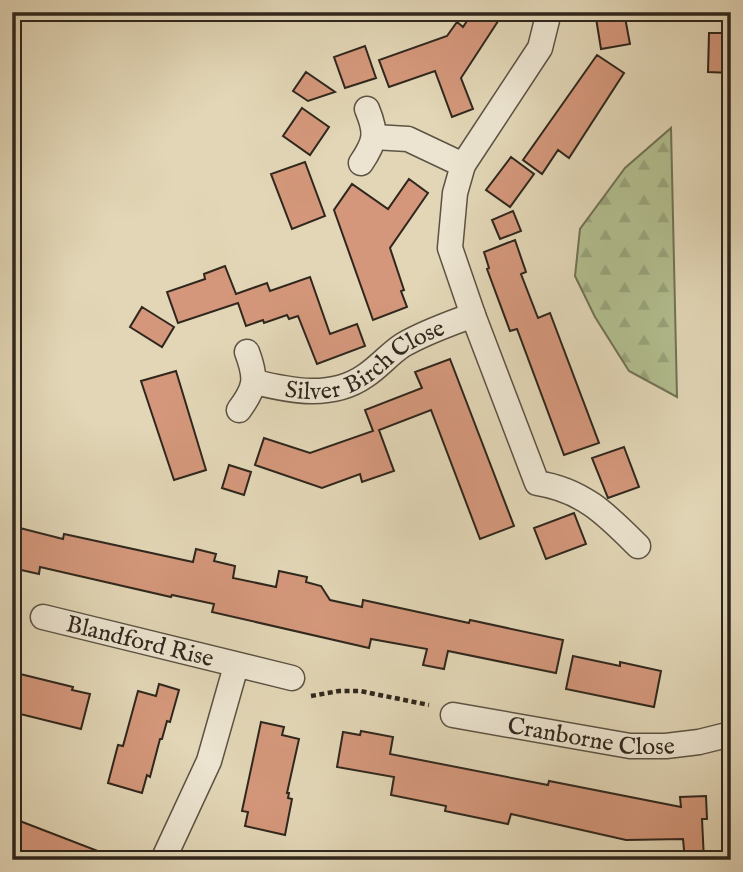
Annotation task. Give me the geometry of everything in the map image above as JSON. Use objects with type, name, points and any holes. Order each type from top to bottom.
[{"type":"street","name":"Silver Birch Close","points":[[548,12],[540,48],[463,165],[455,193],[450,248],[537,483],[574,492],[604,512],[638,546]]},
{"type":"street","points":[[361,163],[371,148],[374,137],[367,108]]},
{"type":"street","points":[[374,137],[408,139],[463,165]]},
{"type":"street","name":"Silver Birch Close","points":[[255,382],[298,391],[349,385],[365,376],[400,347],[421,335],[473,315]]},
{"type":"street","name":"Silver Birch Close","points":[[239,410],[249,397],[255,382],[247,352]]},
{"type":"street","name":"Blandford Rise","points":[[43,617],[292,678]]},
{"type":"street","name":"Blandford Rise","points":[[163,860],[209,761],[236,666]]},
{"type":"street","name":"Cranborne Close","points":[[453,714],[629,746],[666,746],[731,734]]},
{"type":"path","points":[[292,678],[301,698],[339,691],[360,691],[434,706],[453,714]]},
{"type":"green space","points":[[671,128],[677,397],[629,371],[595,317],[575,276],[580,229],[625,168]]},
{"type":"building","points":[[473,12],[504,12],[461,78],[473,109],[452,117],[435,71],[389,87],[379,60],[447,36],[457,22],[463,27]]},
{"type":"building","points":[[595,12],[624,12],[630,44],[601,49]]},
{"type":"building","points":[[709,33],[731,33],[731,73],[708,72]]},
{"type":"building","points":[[365,46],[376,78],[345,88],[334,57]]},
{"type":"building","points":[[597,55],[624,73],[569,158],[558,150],[542,174],[523,160]]},
{"type":"building","points":[[306,72],[335,92],[308,101],[293,91]]},
{"type":"building","points":[[302,108],[329,127],[310,155],[283,136]]},
{"type":"building","points":[[511,157],[534,174],[510,207],[486,190]]},
{"type":"building","points":[[305,162],[325,216],[292,229],[271,174]]},
{"type":"building","points":[[409,179],[428,193],[390,248],[407,307],[373,320],[334,210],[352,184],[388,209]]},
{"type":"building","points":[[513,211],[521,231],[500,239],[492,220]]},
{"type":"building","points":[[515,240],[526,272],[521,274],[538,318],[550,313],[599,443],[564,455],[517,329],[510,331],[487,269],[489,268],[484,252]]},
{"type":"building","points":[[225,266],[236,294],[267,283],[270,291],[310,277],[330,334],[357,324],[365,346],[317,364],[298,316],[289,319],[287,315],[246,326],[238,303],[178,323],[167,292],[205,279],[204,274]]},
{"type":"building","points":[[142,307],[174,327],[162,347],[130,327]]},
{"type":"building","points":[[450,359],[514,526],[480,539],[431,410],[379,430],[394,471],[362,482],[360,474],[322,488],[255,465],[264,438],[310,453],[373,431],[365,410],[422,388],[415,372]]},
{"type":"building","points":[[176,371],[206,470],[174,480],[141,381]]},
{"type":"building","points":[[624,447],[639,487],[608,498],[592,458]]},
{"type":"building","points":[[229,465],[251,472],[244,495],[222,488]]},
{"type":"building","points":[[574,513],[586,544],[546,559],[534,528]]},
{"type":"building","points":[[12,526],[63,539],[64,534],[193,562],[196,549],[216,554],[214,561],[235,566],[233,578],[276,587],[279,571],[307,577],[306,582],[321,586],[330,600],[362,607],[363,600],[563,640],[556,673],[448,651],[444,669],[423,665],[427,649],[371,639],[369,648],[212,612],[214,604],[40,567],[39,574],[12,568]]},
{"type":"building","points":[[573,656],[661,671],[654,707],[566,689]]},
{"type":"building","points":[[12,672],[73,687],[72,690],[90,694],[81,729],[12,712]]},
{"type":"building","points":[[159,684],[179,690],[170,722],[167,721],[150,777],[147,775],[142,793],[108,783],[118,745],[123,746],[138,691],[156,696]]},
{"type":"building","points":[[261,722],[284,727],[282,735],[299,739],[287,793],[288,798],[292,799],[285,835],[245,826],[248,812],[242,811]]},
{"type":"building","points":[[361,731],[393,737],[390,754],[548,785],[549,781],[681,807],[680,797],[706,796],[707,819],[702,819],[704,860],[685,860],[683,839],[626,840],[511,814],[508,824],[445,811],[446,806],[391,795],[394,777],[337,767],[343,732],[360,735]]},
{"type":"building","points":[[12,818],[116,858],[20,860],[22,854],[12,851]]}]
